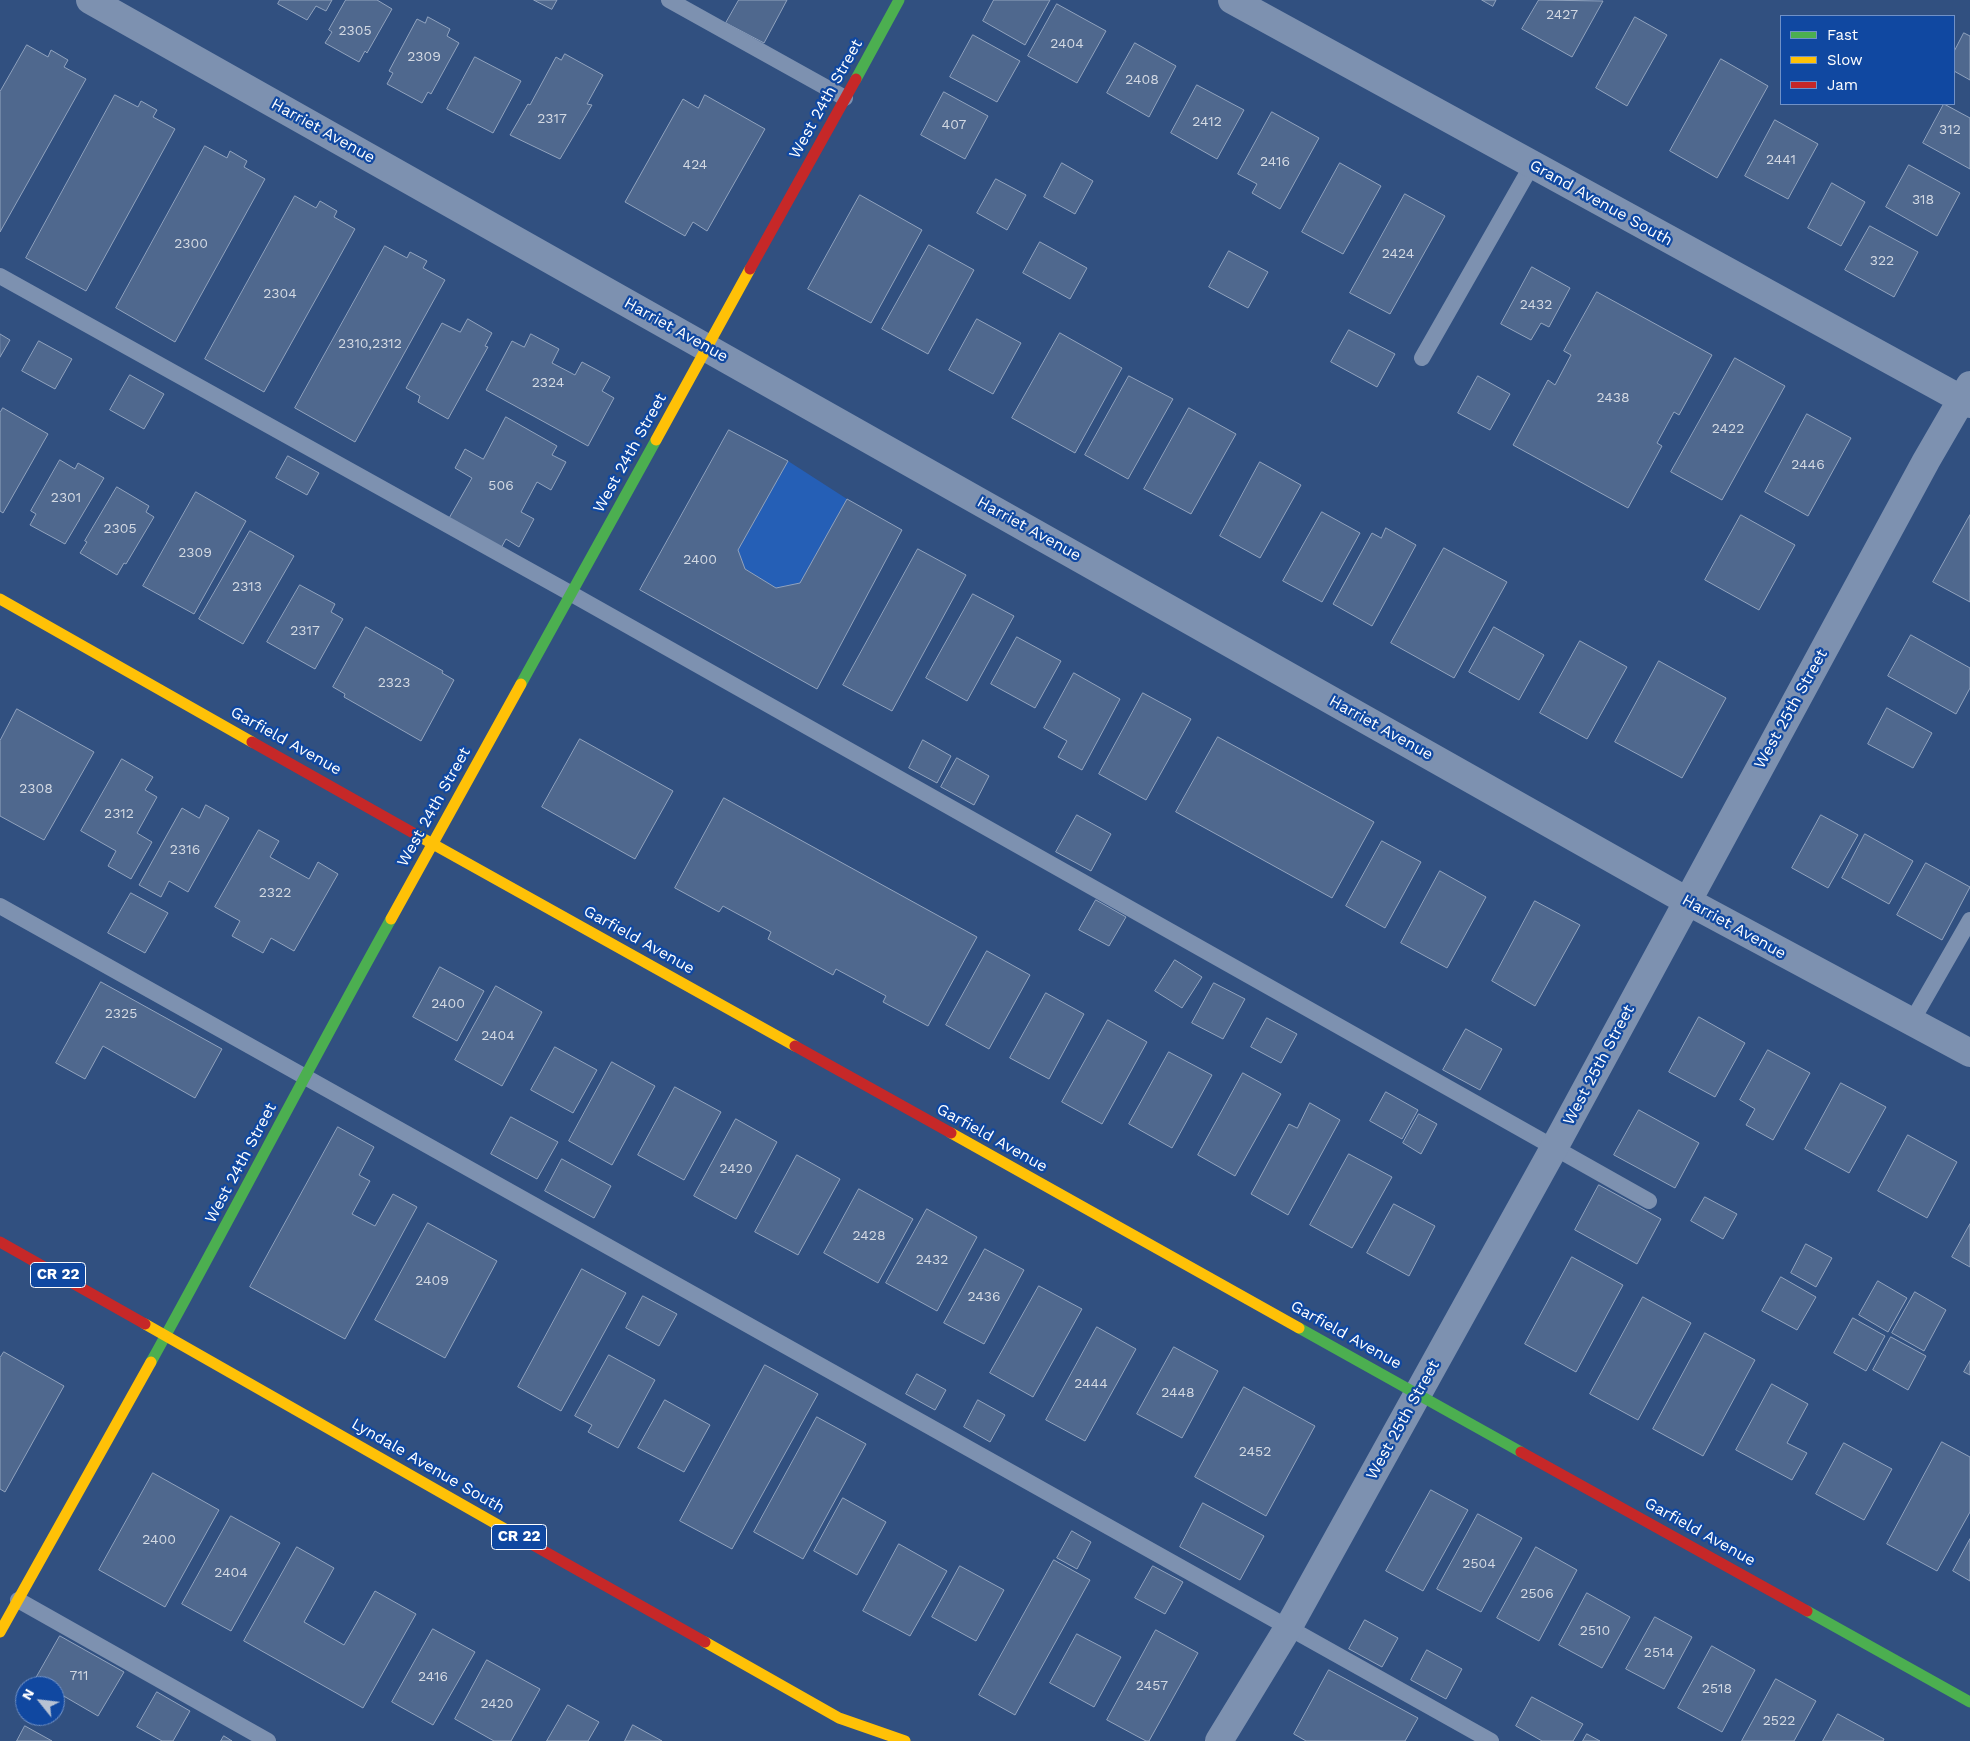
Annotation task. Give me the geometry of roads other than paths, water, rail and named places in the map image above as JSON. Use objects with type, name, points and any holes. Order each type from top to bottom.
[{"type":"street","name":"Harriet Avenue","points":[[90,0],[1687,901],[1970,1053]]},
{"type":"street","name":"West 24th Street","points":[[0,1632],[240,1202],[304,1076],[570,593],[900,0]]},
{"type":"street","name":"Grand Avenue South","points":[[1232,0],[1532,165],[1967,396]]},
{"type":"street","name":"West 25th Street","points":[[1219,1741],[1288,1628],[1967,396]]},
{"type":"street","name":"Garfield Avenue","points":[[0,599],[433,844],[1970,1702]]},
{"type":"street","name":"Lyndale Avenue South","points":[[0,1242],[839,1718],[905,1741]]},
{"type":"street","name":"Lyndale Avenue South","points":[[839,1718],[857,1735]]},
{"type":"lane","points":[[669,0],[846,98]]},
{"type":"lane","points":[[1422,358],[1532,165]]},
{"type":"lane","points":[[0,276],[570,593],[1649,1201]]},
{"type":"lane","points":[[0,906],[1491,1741]]},
{"type":"lane","points":[[1912,1021],[1970,920]]},
{"type":"lane","points":[[18,1600],[268,1741]]}]
